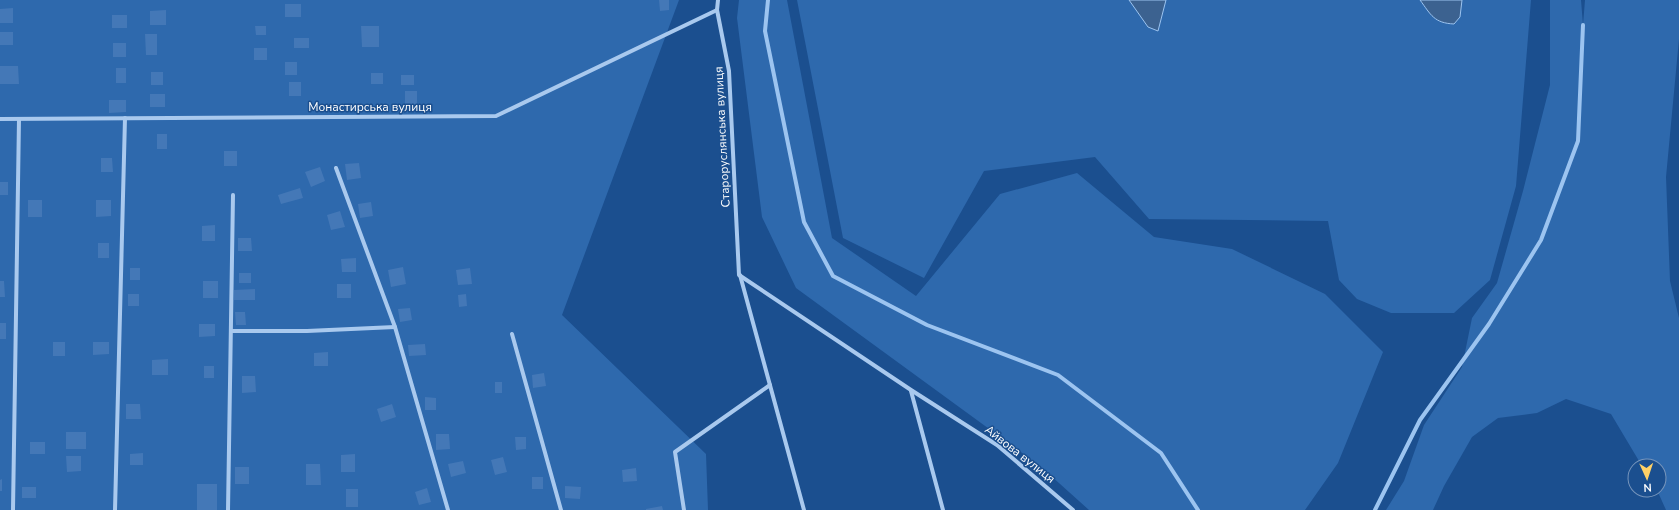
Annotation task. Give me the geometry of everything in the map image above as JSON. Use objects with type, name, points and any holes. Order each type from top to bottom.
[{"type":"street","name":"Староруслянська вулиця","points":[[718,0],[717,10],[729,71],[739,275],[804,510]]},
{"type":"street","name":"Монастирська вулиця","points":[[0,119],[496,116],[717,10]]},
{"type":"street","points":[[115,510],[124,118]]},
{"type":"street","points":[[13,510],[19,119]]},
{"type":"street","points":[[336,168],[395,327],[448,510]]},
{"type":"street","points":[[228,510],[233,195]]},
{"type":"street","points":[[739,275],[911,390],[943,510]]},
{"type":"street","points":[[231,331],[306,331],[395,327]]},
{"type":"street","points":[[512,334],[562,510]]},
{"type":"street","points":[[684,510],[675,452],[770,384]]},
{"type":"street","name":"Айвова вулиця","points":[[911,390],[997,445],[1073,510]]},
{"type":"shaded area","points":[[0,0],[679,0],[562,315],[706,454],[708,510],[0,510]]},
{"type":"shaded area","points":[[739,0],[787,0],[832,238],[916,296],[1000,194],[1077,173],[1154,237],[1232,249],[1325,294],[1383,352],[1338,463],[1305,510],[1089,510],[1040,466],[796,288],[762,217],[737,18]]},
{"type":"shaded area","points":[[797,0],[1531,0],[1516,186],[1490,280],[1454,313],[1391,313],[1357,299],[1339,280],[1328,221],[1149,219],[1095,157],[984,171],[924,278],[843,238]]},
{"type":"shaded area","points":[[1129,0],[1166,0],[1158,31],[1148,27]]},
{"type":"shaded area","points":[[1420,0],[1462,0],[1460,17],[1454,24],[1437,20]]},
{"type":"shaded area","points":[[1550,0],[1581,0],[1583,25],[1585,0],[1679,0],[1679,39],[1666,177],[1670,281],[1679,318],[1679,510],[1666,510],[1661,498],[1667,498],[1667,458],[1637,458],[1611,414],[1566,399],[1537,413],[1498,418],[1472,437],[1444,486],[1433,510],[1386,510],[1404,481],[1424,425],[1462,367],[1472,318],[1497,283],[1523,191],[1550,85]]},
{"type":"building","points":[[659,0],[669,0],[669,10],[660,11]]},
{"type":"building","points":[[285,4],[301,4],[301,17],[285,17]]},
{"type":"building","points":[[13,8],[13,23],[0,23],[0,9]]},
{"type":"building","points":[[166,10],[166,25],[150,25],[150,11]]},
{"type":"building","points":[[112,15],[127,15],[127,28],[112,28]]},
{"type":"building","points":[[255,26],[266,26],[266,35],[256,35]]},
{"type":"building","points":[[361,26],[379,26],[379,47],[362,47]]},
{"type":"building","points":[[0,32],[13,32],[13,45],[0,45]]},
{"type":"building","points":[[145,34],[157,34],[157,55],[146,55]]},
{"type":"building","points":[[294,38],[309,38],[309,48],[294,48]]},
{"type":"building","points":[[113,43],[126,43],[126,57],[113,57]]},
{"type":"building","points":[[254,48],[267,48],[267,60],[254,60]]},
{"type":"building","points":[[285,62],[297,62],[297,75],[285,75]]},
{"type":"building","points":[[0,66],[18,66],[19,84],[0,84]]},
{"type":"building","points":[[116,68],[126,68],[126,83],[116,83]]},
{"type":"building","points":[[151,72],[163,72],[163,85],[151,85]]},
{"type":"building","points":[[371,73],[383,73],[383,84],[371,84]]},
{"type":"building","points":[[401,75],[414,75],[414,85],[401,85]]},
{"type":"building","points":[[289,82],[301,82],[301,96],[289,96]]},
{"type":"building","points":[[405,91],[417,91],[417,105],[405,105]]},
{"type":"building","points":[[150,94],[165,94],[165,107],[150,107]]},
{"type":"building","points":[[109,100],[126,100],[126,112],[109,113]]},
{"type":"building","points":[[157,134],[167,134],[167,149],[157,149]]},
{"type":"building","points":[[224,151],[237,151],[237,166],[224,166]]},
{"type":"building","points":[[101,158],[112,158],[113,172],[101,172]]},
{"type":"building","points":[[359,163],[361,178],[347,180],[345,164]]},
{"type":"building","points":[[320,167],[325,181],[311,187],[305,172]]},
{"type":"building","points":[[0,182],[8,182],[8,195],[0,195]]},
{"type":"building","points":[[300,188],[303,198],[281,204],[278,195]]},
{"type":"building","points":[[28,200],[42,200],[42,217],[28,217]]},
{"type":"building","points":[[96,200],[111,200],[111,216],[96,217]]},
{"type":"building","points":[[371,202],[373,216],[360,218],[358,204]]},
{"type":"building","points":[[340,211],[345,227],[331,230],[327,215]]},
{"type":"building","points":[[215,225],[215,241],[202,241],[202,226]]},
{"type":"building","points":[[238,238],[251,238],[252,251],[238,251]]},
{"type":"building","points":[[98,243],[109,243],[109,258],[98,258]]},
{"type":"building","points":[[356,258],[356,272],[342,272],[341,259]]},
{"type":"building","points":[[403,267],[406,284],[391,287],[388,270]]},
{"type":"building","points":[[130,268],[140,268],[140,280],[130,280]]},
{"type":"building","points":[[470,268],[472,284],[458,285],[456,270]]},
{"type":"building","points":[[239,273],[251,273],[251,283],[239,283]]},
{"type":"building","points":[[0,281],[4,281],[5,297],[0,297]]},
{"type":"building","points":[[203,281],[218,281],[218,298],[203,298]]},
{"type":"building","points":[[337,284],[351,284],[351,298],[337,298]]},
{"type":"building","points":[[255,289],[255,300],[234,300],[234,290]]},
{"type":"building","points":[[128,294],[139,294],[139,306],[128,306]]},
{"type":"building","points":[[466,294],[467,306],[459,307],[458,295]]},
{"type":"building","points":[[410,308],[412,320],[400,322],[398,309]]},
{"type":"building","points":[[235,312],[245,312],[246,325],[236,325]]},
{"type":"building","points":[[0,323],[6,323],[6,339],[0,339]]},
{"type":"building","points":[[199,324],[215,324],[215,336],[199,337]]},
{"type":"building","points":[[53,342],[65,342],[65,356],[53,356]]},
{"type":"building","points":[[93,342],[109,342],[109,354],[93,355]]},
{"type":"building","points":[[425,344],[426,355],[409,356],[408,345]]},
{"type":"building","points":[[328,352],[328,366],[314,366],[314,353]]},
{"type":"building","points":[[168,359],[168,375],[152,375],[152,360]]},
{"type":"building","points":[[204,366],[214,366],[214,378],[204,378]]},
{"type":"building","points":[[544,373],[546,386],[533,388],[532,375]]},
{"type":"building","points":[[242,376],[255,376],[256,392],[242,393]]},
{"type":"building","points":[[495,382],[502,382],[502,393],[495,393]]},
{"type":"building","points":[[425,397],[436,398],[436,410],[425,410]]},
{"type":"building","points":[[126,404],[140,404],[141,419],[126,419]]},
{"type":"building","points":[[392,404],[396,417],[381,422],[377,409]]},
{"type":"building","points":[[66,432],[86,432],[86,449],[66,449]]},
{"type":"building","points":[[436,434],[449,434],[450,449],[436,450]]},
{"type":"building","points":[[515,437],[526,437],[526,449],[516,450]]},
{"type":"building","points":[[30,442],[45,442],[45,454],[30,454]]},
{"type":"building","points":[[143,453],[143,465],[130,465],[130,454]]},
{"type":"building","points":[[355,454],[355,472],[341,472],[341,455]]},
{"type":"building","points":[[66,456],[81,456],[81,471],[67,472]]},
{"type":"building","points":[[503,457],[507,472],[495,475],[491,460]]},
{"type":"building","points":[[463,461],[466,473],[451,477],[448,464]]},
{"type":"building","points":[[306,464],[320,464],[321,485],[306,485]]},
{"type":"building","points":[[235,467],[249,467],[249,484],[235,484]]},
{"type":"building","points":[[636,468],[637,481],[623,482],[622,470]]},
{"type":"building","points":[[532,477],[543,477],[543,489],[532,489]]},
{"type":"building","points":[[2,479],[2,491],[0,491],[0,480]]},
{"type":"building","points":[[197,484],[217,484],[217,510],[197,510]]},
{"type":"building","points":[[565,486],[581,487],[580,499],[565,498]]},
{"type":"building","points":[[22,487],[36,487],[36,498],[22,498]]},
{"type":"building","points":[[427,488],[431,502],[419,505],[415,492]]},
{"type":"building","points":[[346,489],[358,489],[358,507],[346,507]]},
{"type":"building","points":[[662,506],[663,510],[646,510],[646,509]]},
{"type":"waterway","points":[[768,0],[765,31],[804,222],[833,276],[927,325],[1058,375],[1161,453],[1198,510]]},
{"type":"waterway","points":[[1375,510],[1420,420],[1489,324],[1541,240],[1578,141],[1583,25]]}]
